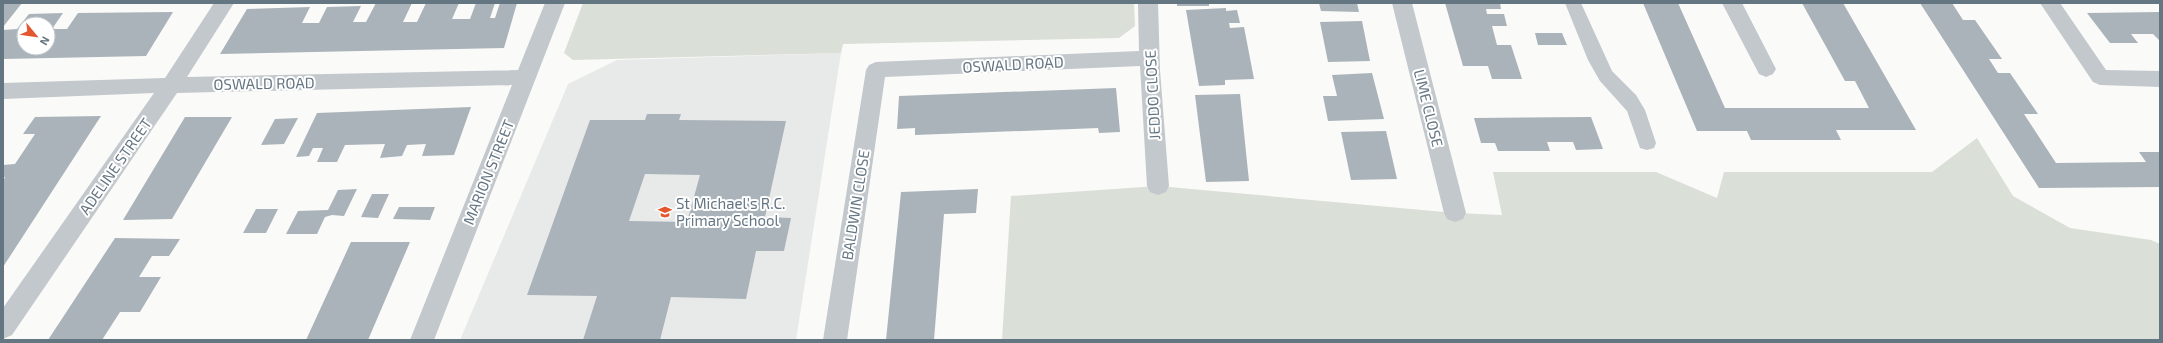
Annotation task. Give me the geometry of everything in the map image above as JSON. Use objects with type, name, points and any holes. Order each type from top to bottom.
[{"type":"street","name":"ADELINE STREET","points":[[3,328],[171,85],[224,3]]},
{"type":"street","name":"MARION STREET","points":[[422,340],[555,3]]},
{"type":"street","name":"JEDDO CLOSE","points":[[1148,3],[1158,186]]},
{"type":"street","name":"LIME CLOSE","points":[[1402,3],[1455,213]]},
{"type":"street","points":[[1732,3],[1766,69]]},
{"type":"street","points":[[2050,3],[2100,78],[2160,79]]},
{"type":"street","name":"OSWALD ROAD","points":[[876,70],[1150,58]]},
{"type":"street","name":"BALDWIN CLOSE","points":[[835,340],[876,70]]},
{"type":"street","name":"OSWALD ROAD","points":[[3,91],[171,85],[526,77]]},
{"type":"lane","points":[[1573,3],[1597,60],[1606,76],[1630,100],[1636,110],[1647,143]]},
{"type":"shaded area","points":[[583,3],[1134,3],[1135,26],[1119,38],[843,44],[841,53],[573,60],[564,53]]},
{"type":"shaded area","name":"St Michael's R.C. Primary School","points":[[841,53],[796,340],[460,340],[568,84],[617,60]]},
{"type":"shaded area","points":[[1977,138],[2013,196],[2070,228],[2151,240],[2160,244],[2160,340],[1002,340],[1011,196],[1158,186],[1455,213],[1502,215],[1493,172],[1656,172],[1717,198],[1724,172],[1932,172]]},
{"type":"building","points":[[3,3],[22,3],[3,27]]},
{"type":"building","points":[[376,3],[412,3],[403,22],[417,22],[426,3],[459,3],[452,19],[470,19],[476,3],[495,3],[490,18],[495,18],[500,3],[517,3],[504,48],[220,54],[247,9],[310,7],[302,23],[319,23],[327,7],[361,6],[353,22],[366,22]]},
{"type":"building","points":[[1177,3],[1209,3],[1209,6],[1177,6]]},
{"type":"building","points":[[1319,3],[1357,3],[1359,12],[1321,11]]},
{"type":"building","points":[[1445,3],[1500,3],[1501,9],[1486,9],[1487,14],[1504,14],[1507,26],[1492,26],[1497,45],[1511,45],[1522,79],[1492,79],[1488,66],[1463,66]]},
{"type":"building","points":[[1643,3],[1678,3],[1725,108],[1869,108],[1855,81],[1845,81],[1802,3],[1843,3],[1916,130],[1836,130],[1841,140],[1751,140],[1747,131],[1697,131]]},
{"type":"building","points":[[1920,3],[1952,3],[1963,20],[1975,20],[2002,59],[1989,59],[1998,73],[2010,73],[2038,114],[2024,114],[2056,163],[2146,162],[2139,152],[2160,152],[2160,187],[2039,188]]},
{"type":"building","points":[[1226,8],[1226,11],[1237,10],[1240,23],[1229,23],[1230,28],[1244,27],[1254,79],[1225,80],[1225,85],[1199,86],[1186,10]]},
{"type":"building","points":[[173,12],[146,56],[3,59],[3,30],[16,29],[16,56],[56,56],[56,29],[67,29],[78,13]]},
{"type":"building","points":[[2160,12],[2160,41],[2153,34],[2131,34],[2138,43],[2110,43],[2087,13]]},
{"type":"building","points":[[63,13],[56,23],[56,16],[27,16],[29,14]]},
{"type":"building","points":[[1362,21],[1370,61],[1328,62],[1320,22]]},
{"type":"building","points":[[1535,33],[1562,33],[1567,45],[1538,45]]},
{"type":"building","points":[[1372,73],[1384,119],[1328,121],[1323,96],[1337,96],[1332,75]]},
{"type":"building","points":[[1116,88],[1120,132],[1099,133],[1098,128],[915,135],[915,128],[897,129],[899,96]]},
{"type":"building","points":[[1240,94],[1249,181],[1206,182],[1195,95]]},
{"type":"building","points":[[471,107],[454,155],[422,156],[426,144],[407,145],[402,156],[380,158],[385,144],[345,145],[337,162],[317,162],[323,148],[313,148],[309,156],[296,157],[317,113]]},
{"type":"building","points":[[647,114],[681,114],[679,120],[786,121],[765,217],[791,218],[784,251],[756,251],[746,299],[671,297],[660,340],[583,340],[597,296],[527,295],[590,120],[645,120]],"holes":[[[645,174],[700,175],[687,222],[629,221]]]},
{"type":"building","points":[[101,116],[3,267],[3,181],[5,177],[3,177],[3,165],[15,164],[35,134],[23,134],[35,117]]},
{"type":"building","points":[[185,117],[232,117],[172,219],[123,220]]},
{"type":"building","points":[[1591,117],[1603,149],[1576,150],[1573,142],[1547,142],[1550,151],[1498,151],[1495,143],[1481,143],[1474,118]]},
{"type":"building","points":[[298,118],[284,144],[261,145],[275,119]]},
{"type":"building","points":[[1386,131],[1397,179],[1351,180],[1341,132]]},
{"type":"building","points":[[357,189],[344,216],[332,215],[325,217],[317,234],[286,234],[298,211],[328,210],[338,190]]},
{"type":"building","points":[[978,189],[976,213],[944,214],[934,340],[886,340],[901,192]]},
{"type":"building","points":[[372,194],[389,194],[378,218],[361,217]]},
{"type":"building","points":[[399,207],[435,207],[430,220],[393,219]]},
{"type":"building","points":[[256,209],[278,209],[266,233],[243,233]]},
{"type":"building","points":[[115,238],[180,239],[169,256],[152,256],[139,277],[161,277],[140,312],[120,312],[102,340],[48,340]]},
{"type":"building","points":[[351,242],[410,242],[368,340],[306,340]]},
{"type":"place","name":"St Michael's R.C. Primary School","points":[[665,212]]}]
